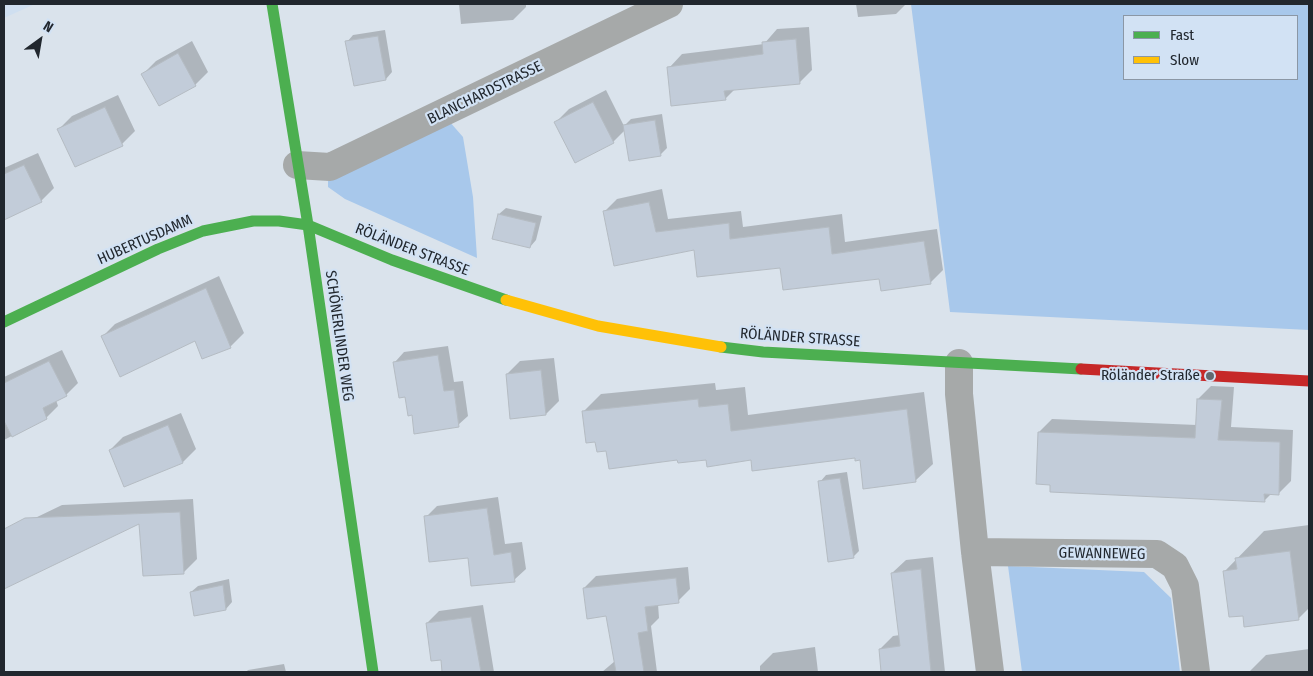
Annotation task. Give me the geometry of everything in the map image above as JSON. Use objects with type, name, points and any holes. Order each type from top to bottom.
[{"type":"street","name":"SCHÖNERLINDER WEG","points":[[272,4],[308,225],[373,672]]},
{"type":"street","name":"BLANCHARDSTRASSE","points":[[297,165],[330,167],[669,4]]},
{"type":"street","name":"HUBERTUSDAMM","points":[[4,322],[158,249],[203,231],[253,221],[308,225]]},
{"type":"street","name":"RÖLÄNDER STRASSE","points":[[308,225],[392,260],[487,294],[545,312],[625,332],[764,352],[1309,381]]},
{"type":"street","points":[[958,363],[959,394],[975,552],[990,672]]},
{"type":"street","name":"GEWANNEWEG","points":[[975,552],[1157,554],[1175,566],[1186,586],[1196,672]]},
{"type":"shaded area","points":[[4,4],[35,4],[4,18]]},
{"type":"shaded area","points":[[911,4],[1309,4],[1309,330],[950,312]]},
{"type":"shaded area","points":[[449,121],[463,137],[473,197],[477,258],[345,199],[328,187],[328,181]]},
{"type":"shaded area","points":[[1008,566],[1144,572],[1171,598],[1180,672],[1022,672]]},
{"type":"building","points":[[378,36],[386,80],[354,86],[345,41]]},
{"type":"building","points":[[796,39],[800,84],[724,91],[726,100],[671,106],[667,67],[763,54],[762,42]]},
{"type":"building","points":[[178,53],[196,86],[159,106],[141,74]]},
{"type":"building","points":[[593,102],[614,143],[575,163],[554,122]]},
{"type":"building","points":[[105,107],[123,146],[75,167],[57,129]]},
{"type":"building","points":[[655,120],[661,156],[629,161],[623,125]]},
{"type":"building","points":[[24,165],[42,202],[4,220],[4,174]]},
{"type":"building","points":[[649,202],[656,232],[729,223],[730,239],[829,227],[832,254],[924,241],[931,284],[881,291],[879,279],[783,290],[780,268],[697,277],[694,250],[614,266],[603,211]]},
{"type":"building","points":[[498,214],[536,223],[530,248],[492,239]]},
{"type":"building","points":[[206,288],[231,348],[202,359],[195,341],[120,377],[101,336]]},
{"type":"building","points":[[438,355],[444,391],[454,390],[459,427],[414,434],[412,415],[408,416],[405,397],[399,398],[393,362]]},
{"type":"building","points":[[49,361],[67,396],[43,408],[47,419],[12,437],[4,421],[4,383]]},
{"type":"building","points":[[541,370],[546,415],[510,419],[506,374]]},
{"type":"building","points":[[698,399],[699,407],[728,404],[731,431],[907,409],[916,482],[863,489],[860,460],[855,461],[855,458],[752,471],[751,460],[707,467],[706,460],[678,463],[677,460],[609,469],[606,451],[597,452],[595,442],[586,443],[582,411]]},
{"type":"building","points":[[1197,399],[1222,400],[1218,440],[1280,442],[1279,495],[1264,494],[1265,502],[1050,492],[1050,485],[1036,484],[1038,432],[1195,438]]},
{"type":"building","points":[[168,425],[183,463],[124,487],[109,450]]},
{"type":"building","points":[[840,478],[854,558],[828,562],[818,481]]},
{"type":"building","points":[[487,508],[494,555],[511,552],[515,582],[471,586],[468,558],[429,562],[424,516]]},
{"type":"building","points":[[180,512],[184,574],[143,576],[139,524],[4,589],[4,529],[25,518]]},
{"type":"building","points":[[1290,551],[1299,620],[1244,627],[1243,616],[1229,617],[1223,571],[1237,569],[1235,558]]},
{"type":"building","points":[[921,569],[931,672],[881,672],[879,649],[900,646],[891,573]]},
{"type":"building","points":[[676,578],[679,603],[645,607],[648,631],[638,633],[644,672],[616,672],[606,616],[587,619],[583,588]]},
{"type":"building","points":[[223,585],[226,610],[194,616],[190,592]]},
{"type":"building","points":[[471,617],[481,672],[442,672],[441,660],[431,661],[426,623]]},
{"type":"traffic: fast","points":[[272,4],[308,225],[373,672]]},
{"type":"traffic: fast","points":[[4,322],[158,249],[203,231],[253,221],[279,221],[308,225],[392,260],[506,300]]},
{"type":"traffic: fast","points":[[721,347],[763,352],[1081,369]]},
{"type":"traffic: slow","points":[[506,300],[598,326],[721,347]]},
{"type":"traffic: jam","points":[[1081,369],[1309,381]]},
{"type":"place","name":"Röländer Straße","points":[[1210,376]]}]
